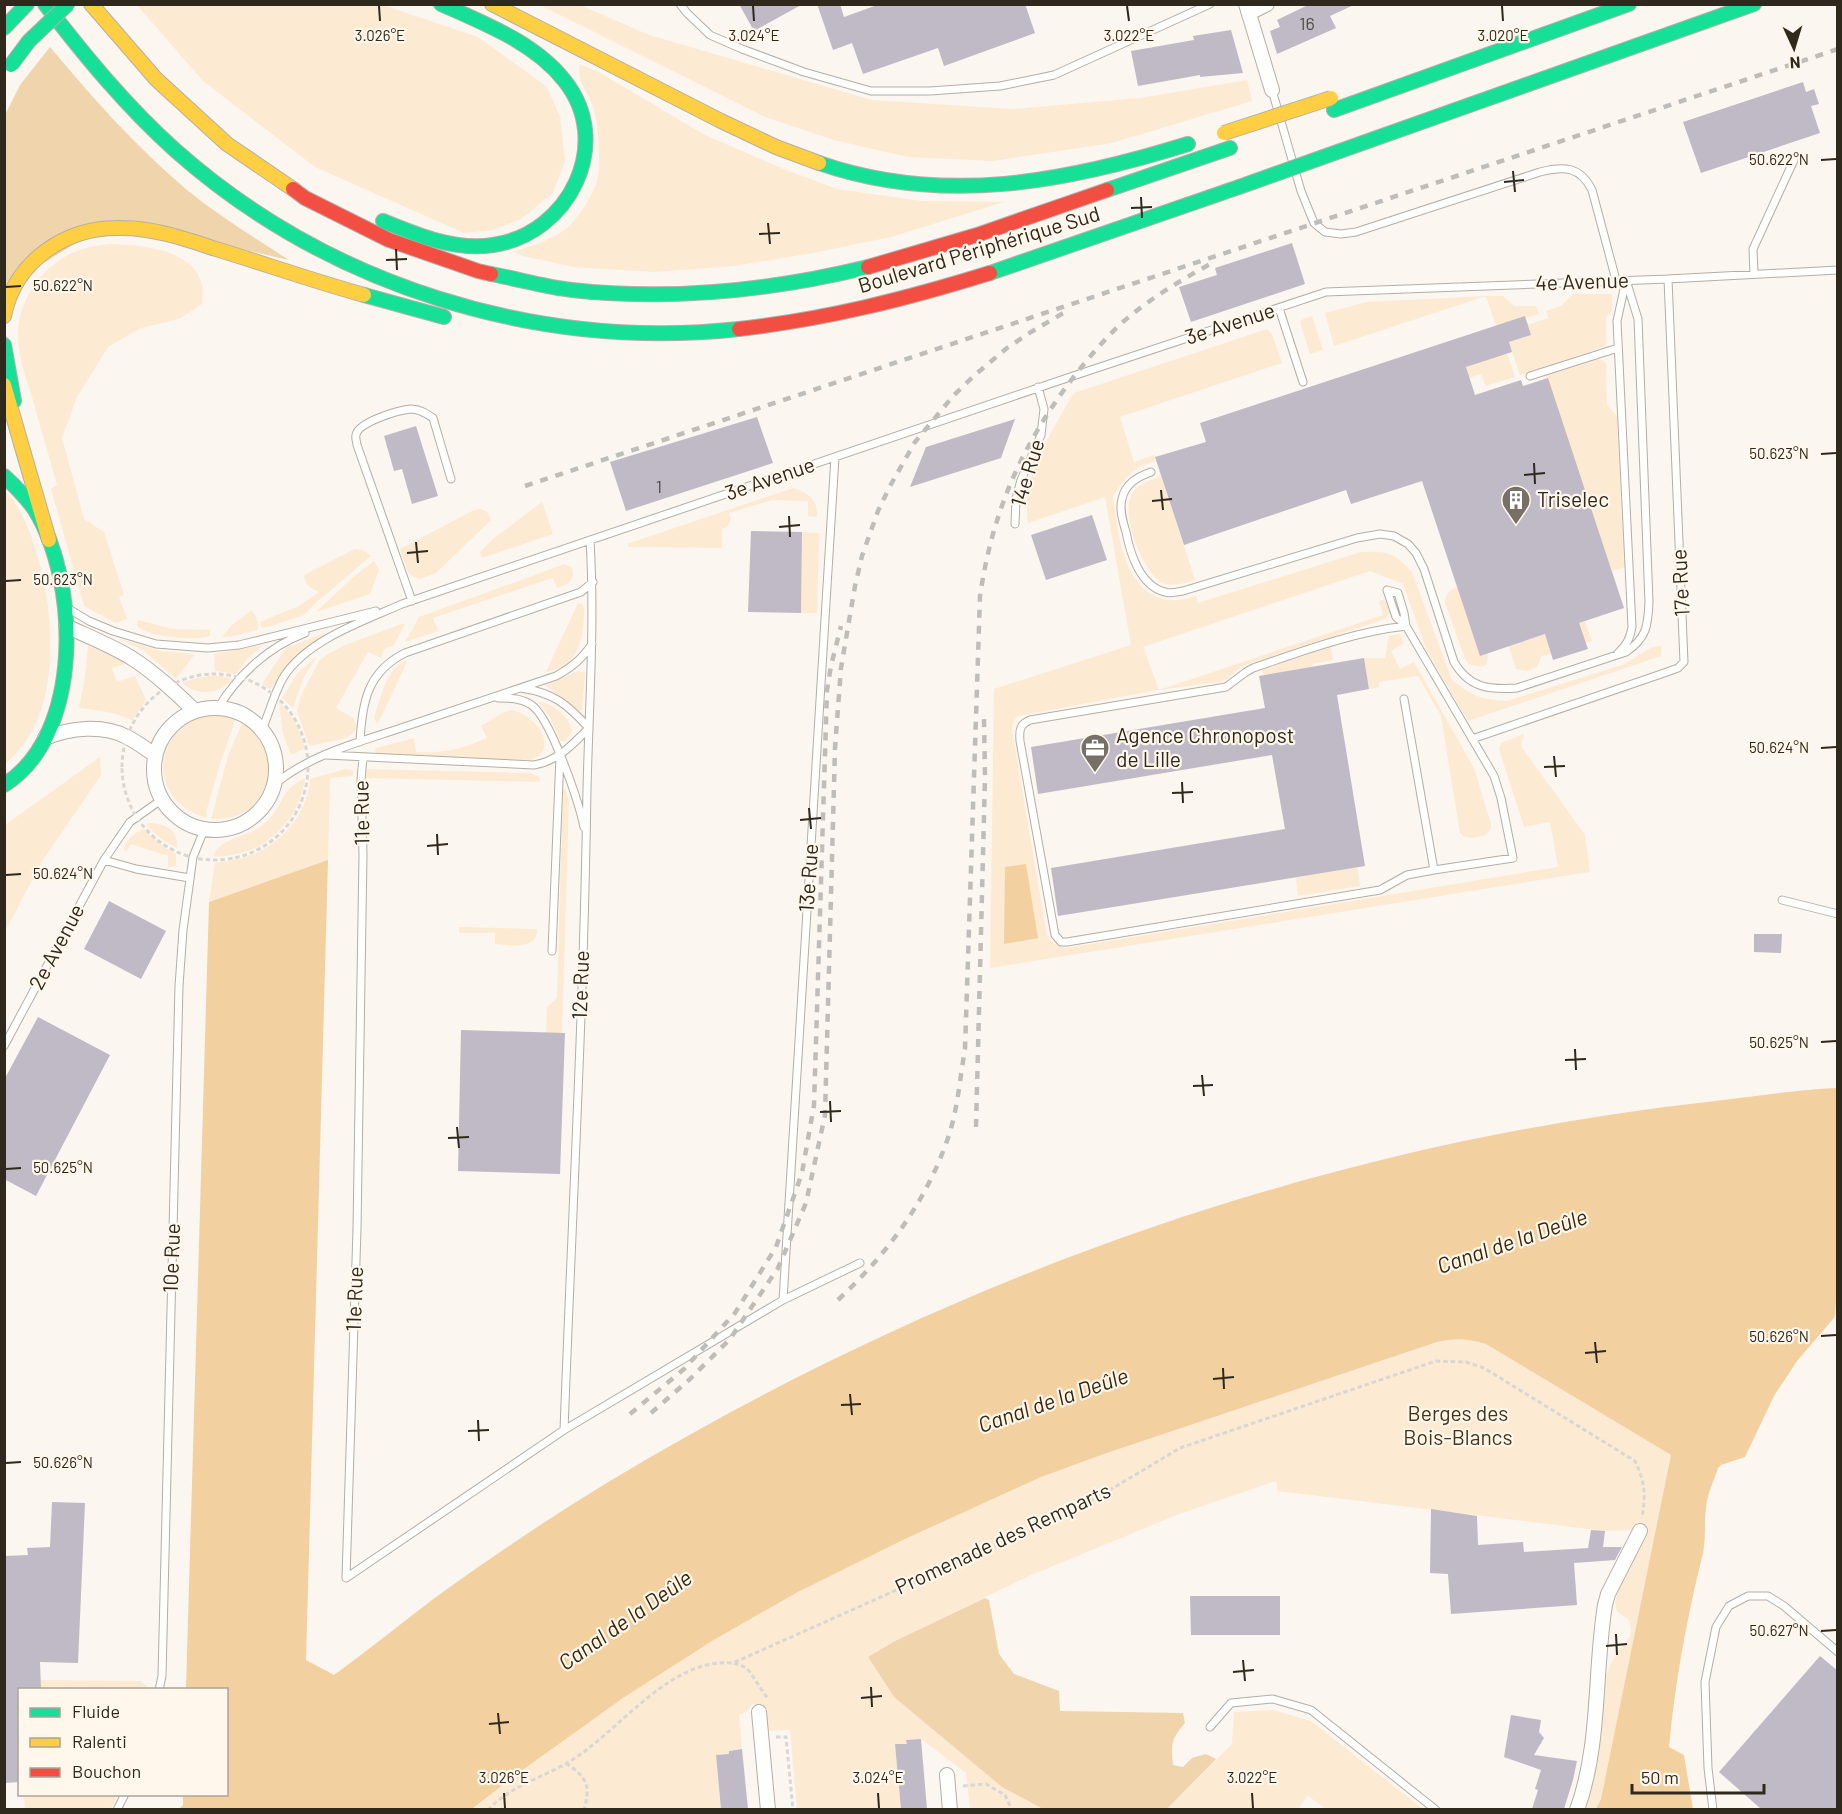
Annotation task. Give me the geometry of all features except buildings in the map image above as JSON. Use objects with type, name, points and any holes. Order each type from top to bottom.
[{"type":"main road","points":[[7,25],[27,4]]},
{"type":"main road","name":"Boulevard Périphérique Sud","points":[[45,4],[98,71],[156,132],[223,189],[290,233],[360,269],[426,295],[511,318],[610,331],[684,332],[780,325],[868,308],[922,294],[1006,268],[1239,187],[1755,4]]},
{"type":"main road","points":[[8,70],[29,41],[68,4]]},
{"type":"main road","points":[[91,4],[122,44],[203,125],[293,191],[335,216],[413,251],[450,263],[531,284],[573,290],[612,294],[679,295],[736,291],[768,288],[890,262],[986,232],[1235,146]]},
{"type":"main road","points":[[241,155],[368,214],[446,242],[477,246],[506,243],[530,233],[554,216],[574,190],[582,168],[586,147],[585,128],[577,104],[565,82],[548,64],[497,31],[441,4]]},
{"type":"main road","points":[[492,4],[540,27],[651,87],[755,139],[795,156],[887,181],[965,187],[1052,179],[1147,157],[1213,136],[1332,104],[1544,35],[1629,4]]},
{"type":"main road","points":[[1272,133],[1298,123],[1332,104]]},
{"type":"main road","points":[[4,316],[11,290],[22,272],[37,256],[73,236],[110,228],[132,229],[178,237],[337,287],[458,321]]},
{"type":"main road","points":[[488,326],[548,331],[610,331]]},
{"type":"main road","points":[[4,345],[19,430]]},
{"type":"main road","points":[[4,385],[60,577],[65,607],[67,653],[61,693],[45,738],[28,767],[4,785]]},
{"type":"main road","points":[[4,476],[27,498],[49,540]]},
{"type":"street","points":[[1267,4],[1247,9],[1272,90]]},
{"type":"street","points":[[66,626],[128,656],[169,686],[195,711]]},
{"type":"street","points":[[218,708],[235,711],[250,718],[262,730],[272,746],[276,765],[274,784],[267,801],[256,815],[240,825],[222,830],[204,830],[186,824],[161,800],[154,775],[155,754],[163,736],[177,721],[195,711],[218,708]]},
{"type":"street","points":[[45,738],[68,730],[85,728],[109,731],[126,736],[155,754]]},
{"type":"street","points":[[1577,1809],[1586,1783],[1591,1752],[1605,1605],[1608,1594],[1640,1531]]},
{"type":"street","points":[[765,1708],[768,1809]]},
{"type":"street","points":[[948,1781],[950,1809]]},
{"type":"lane","points":[[680,4],[710,35],[804,72],[871,91],[930,92],[1000,86],[1054,75],[1210,4]]},
{"type":"lane","points":[[1272,90],[1301,191],[1314,223],[1325,232],[1341,234],[1356,232],[1540,172],[1565,168],[1586,178],[1592,190],[1616,280]]},
{"type":"lane","points":[[1754,274],[1753,249],[1794,160]]},
{"type":"lane","name":"4e Avenue","points":[[1326,292],[1838,270]]},
{"type":"lane","name":"17e Rue","points":[[1472,739],[1678,668],[1684,662],[1668,279]]},
{"type":"lane","points":[[1614,656],[1625,646],[1632,627],[1617,321],[1626,280]]},
{"type":"lane","points":[[1151,472],[1134,480],[1126,489],[1121,501],[1122,517],[1135,562],[1143,576],[1162,592],[1183,591],[1357,537],[1380,534],[1394,536],[1408,544],[1416,553],[1424,569],[1454,662],[1461,674],[1470,682],[1484,687],[1517,688],[1626,652],[1637,645],[1644,634],[1648,620],[1638,319],[1626,280]]},
{"type":"lane","name":"3e Avenue","points":[[262,730],[284,676],[297,660],[320,643],[353,625],[402,604],[1038,387],[1326,292]]},
{"type":"lane","points":[[1279,308],[1304,382]]},
{"type":"lane","points":[[1530,376],[1618,348]]},
{"type":"lane","name":"14e Rue","points":[[1015,524],[1016,499],[1041,435],[1044,410],[1038,387]]},
{"type":"lane","points":[[412,601],[357,445],[356,435],[361,427],[371,421],[411,409],[422,411],[434,418],[451,478]]},
{"type":"lane","name":"13e Rue","points":[[783,1300],[835,457]]},
{"type":"lane","name":"12e Rue","points":[[564,1430],[592,644],[590,540]]},
{"type":"lane","points":[[360,742],[361,714],[366,694],[378,673],[391,660],[405,653],[581,592],[592,582]]},
{"type":"lane","points":[[1406,626],[1385,628],[1328,643],[1253,668],[1226,687],[1030,720],[1024,723],[1019,733],[1020,741],[1055,935],[1061,942],[1380,890],[1407,875],[1513,858],[1501,798],[1494,776],[1406,626],[1396,617],[1387,590],[1398,593],[1406,626]]},
{"type":"lane","points":[[65,607],[113,631],[156,644],[208,648],[239,645],[402,604]]},
{"type":"lane","points":[[218,708],[230,689],[261,658],[299,636],[336,622]]},
{"type":"lane","points":[[274,784],[290,771],[326,755],[556,676],[582,659],[592,644]]},
{"type":"lane","points":[[326,755],[534,765],[547,763],[560,756],[588,728],[563,702],[549,694],[521,688]]},
{"type":"lane","points":[[492,698],[518,699],[531,704],[546,723],[581,813],[586,842]]},
{"type":"lane","points":[[1404,699],[1434,870]]},
{"type":"lane","points":[[552,951],[560,756]]},
{"type":"lane","name":"11e Rue","points":[[363,757],[360,780],[363,855],[357,1229],[346,1578],[564,1430]]},
{"type":"lane","name":"2e Avenue","points":[[4,1046],[104,860],[130,822],[161,800]]},
{"type":"lane","name":"10e Rue","points":[[159,1688],[162,1676],[179,986],[183,930],[193,857],[204,830]]},
{"type":"lane","points":[[104,860],[136,869],[190,878]]},
{"type":"lane","points":[[1782,900],[1838,914]]},
{"type":"lane","points":[[564,1430],[783,1300],[860,1263]]},
{"type":"lane","points":[[1713,1809],[1708,1768],[1705,1682],[1716,1627],[1729,1606],[1748,1596],[1768,1596],[1784,1606],[1838,1652]]},
{"type":"lane","points":[[1210,1727],[1231,1703],[1273,1699],[1311,1710],[1436,1809]]},
{"type":"path","points":[[215,674],[241,678],[262,686],[296,718],[306,747],[308,762],[307,781],[302,800],[293,817],[281,832],[267,844],[250,853],[212,860],[179,853],[160,842],[144,827],[126,797],[122,777],[122,757],[126,736],[143,707],[169,686],[199,675],[215,674]]},
{"type":"path","name":"Promenade des Remparts","points":[[488,1809],[493,1803],[566,1763],[598,1742],[664,1685],[699,1666],[720,1662],[733,1663],[1078,1509],[1180,1448],[1436,1361],[1466,1362],[1484,1368],[1635,1461],[1645,1489],[1640,1531]]},
{"type":"path","points":[[733,1663],[747,1668],[765,1708]]},
{"type":"path","points":[[773,1731],[773,1737],[786,1737],[793,1809]]},
{"type":"path","points":[[566,1763],[586,1780],[587,1793],[584,1809]]},
{"type":"path","points":[[948,1781],[986,1784],[1005,1795],[1012,1809]]},
{"type":"green space","points":[[137,5],[383,5],[478,37],[546,86],[560,116],[565,161],[553,193],[521,219],[493,230],[464,233],[315,167],[203,81]]},
{"type":"green space","points":[[540,5],[580,5],[649,35],[872,100],[1012,109],[1140,98],[1247,80],[1252,101],[1112,143],[993,161],[908,157],[834,140],[765,117]]},
{"type":"green space","points":[[580,64],[602,74],[705,135],[837,189],[922,201],[1004,202],[891,237],[734,266],[655,272],[574,267],[523,256],[513,252],[543,242],[565,229],[581,212],[596,185],[599,158],[597,124],[591,101],[581,81]]},
{"type":"green space","points":[[110,244],[151,248],[178,256],[197,273],[203,290],[202,304],[179,319],[141,328],[108,347],[77,397],[62,438],[84,519],[104,532],[124,595],[119,597],[127,619],[116,623],[84,606],[51,489],[57,485],[23,368],[18,339],[22,310],[28,296],[45,272],[69,254],[90,247]]},
{"type":"green space","points":[[1573,294],[1612,294],[1612,310],[1606,318],[1606,346],[1520,375],[1509,342],[1531,335],[1528,325],[1548,318],[1546,311],[1561,306]]},
{"type":"green space","points":[[1486,296],[1334,346],[1325,313],[1367,302]]},
{"type":"green space","points":[[1486,296],[1503,296],[1514,306],[1536,306],[1539,314],[1496,326]]},
{"type":"green space","points":[[1312,316],[1323,350],[1310,354],[1300,322]]},
{"type":"green space","points":[[1267,329],[1272,334],[1282,363],[1120,417],[1134,462],[1154,455],[1156,461],[1127,477],[1113,495],[1124,556],[1138,583],[1149,593],[1171,600],[1196,596],[1198,603],[1361,552],[1390,554],[1412,572],[1452,680],[1465,690],[1484,698],[1507,701],[1625,664],[1652,647],[1662,646],[1661,656],[1468,721],[1426,649],[1403,584],[1370,571],[1143,647],[1159,690],[1018,716],[1013,723],[1013,736],[1047,936],[1058,946],[1067,948],[1558,867],[1550,822],[1524,827],[1499,749],[1501,743],[1524,734],[1521,746],[1585,835],[1590,872],[990,968],[994,689],[1131,645],[1105,497],[1028,523],[1028,491],[1036,464],[1074,393]]},
{"type":"green space","points":[[1507,353],[1515,377],[1486,386],[1481,374],[1469,378],[1463,357]]},
{"type":"green space","points":[[1599,359],[1606,364],[1607,405],[1617,416],[1624,567],[1612,571],[1546,375]]},
{"type":"green space","points":[[1161,476],[1195,580],[1175,585],[1163,583],[1148,568],[1131,530],[1129,517],[1129,505],[1134,492],[1148,481]]},
{"type":"green space","points":[[793,488],[804,492],[811,498],[816,506],[817,517],[808,516],[808,501],[772,500],[729,513],[731,519],[727,527],[722,529],[722,548],[629,547],[627,544]]},
{"type":"green space","points":[[5,491],[23,516],[37,555],[49,616],[50,644],[49,671],[36,723],[23,745],[5,764]]},
{"type":"green space","points":[[542,502],[553,534],[482,558],[480,552],[493,539]]},
{"type":"green space","points":[[481,509],[487,512],[491,520],[436,573],[420,579],[408,572],[400,549],[474,510]]},
{"type":"green space","points":[[802,532],[819,533],[817,613],[801,613]]},
{"type":"green space","points":[[355,549],[363,550],[371,556],[304,615],[262,627],[260,622],[299,606],[319,592],[307,584],[304,575]]},
{"type":"green space","points":[[374,561],[379,570],[370,594],[316,612],[352,578]]},
{"type":"green space","points":[[565,564],[572,568],[573,576],[565,585],[557,588],[553,578],[433,618],[438,631],[405,642],[419,617]]},
{"type":"green space","points":[[1457,587],[1488,653],[1487,664],[1482,667],[1469,664],[1465,659],[1445,603],[1448,593]]},
{"type":"green space","points":[[1379,601],[1386,602],[1390,613],[1385,619],[1242,666],[1220,682],[1160,690],[1383,615]]},
{"type":"green space","points":[[578,603],[584,608],[583,629],[578,649],[566,664],[546,672]]},
{"type":"green space","points":[[252,610],[258,622],[257,630],[222,637],[232,625]]},
{"type":"green space","points":[[138,620],[173,629],[210,630],[210,636],[172,637],[151,633],[137,626]]},
{"type":"green space","points":[[1585,621],[1592,641],[1542,656],[1537,667],[1527,671],[1516,669],[1509,646]]},
{"type":"green space","points":[[405,624],[394,645],[384,649],[381,658],[368,652],[336,708],[353,718],[357,726],[355,731],[347,738],[309,746],[297,711],[301,696],[319,661],[343,646]]},
{"type":"green space","points":[[327,632],[296,658],[270,689],[262,684],[286,648]]},
{"type":"green space","points":[[1399,634],[1404,643],[1391,651],[1400,669],[1414,662],[1474,768],[1491,824],[1491,829],[1486,835],[1468,838],[1460,833],[1441,716],[1418,676],[1379,682],[1379,687],[1369,689],[1364,658],[1385,658],[1389,636]]},
{"type":"green space","points":[[117,638],[160,651],[195,654],[176,679],[143,650]]},
{"type":"green space","points":[[263,645],[247,659],[236,674],[215,671],[214,654]]},
{"type":"green space","points":[[88,646],[128,663],[112,668],[117,682],[135,676],[146,700],[132,720],[113,713],[79,708]]},
{"type":"green space","points":[[1331,647],[1333,660],[1312,664],[1313,667],[1264,675],[1262,670]]},
{"type":"green space","points":[[317,656],[303,679],[293,708],[282,698],[297,674]]},
{"type":"green space","points":[[408,660],[378,723],[374,717],[385,684],[394,669]]},
{"type":"green space","points":[[579,671],[585,673],[582,710],[579,711],[545,685]]},
{"type":"green space","points":[[210,676],[232,679],[221,689],[208,692],[195,690],[182,683],[197,678]]},
{"type":"green space","points":[[538,702],[555,708],[568,721],[572,732],[564,742],[560,741],[550,717]]},
{"type":"green space","points":[[279,703],[295,724],[305,748],[291,755],[283,734]]},
{"type":"green space","points":[[512,710],[529,718],[541,732],[544,748],[540,755],[531,760],[376,754],[377,748],[414,738],[416,752],[452,750],[468,745],[487,738],[481,726],[502,713]]},
{"type":"green space","points":[[211,714],[224,714],[236,718],[206,812],[207,818],[187,809],[173,796],[165,781],[163,764],[167,748],[176,733],[191,722]]},
{"type":"green space","points":[[243,721],[257,735],[266,751],[269,768],[266,784],[259,799],[247,810],[231,817],[211,819],[228,756]]},
{"type":"green space","points":[[100,757],[101,775],[43,860],[5,931],[5,825]]},
{"type":"green space","points":[[345,769],[353,770],[353,776],[330,778],[328,860],[209,902],[215,863],[250,856],[270,845],[287,830],[301,811],[309,790],[310,779]]},
{"type":"green space","points":[[364,769],[531,773],[539,777],[540,782],[364,778]]},
{"type":"green space","points":[[305,778],[298,804],[292,815],[275,834],[265,842],[241,853],[213,856],[228,841],[254,831],[265,823],[290,788]]},
{"type":"green space","points":[[563,788],[569,801],[562,1033],[546,1033],[547,1007],[557,998]]},
{"type":"green space","points":[[146,824],[170,829],[176,837],[177,848],[160,838]]},
{"type":"green space","points":[[143,829],[176,854],[176,865],[168,868],[168,856],[131,844],[126,852],[124,851],[133,835]]},
{"type":"green space","points":[[1357,867],[1360,886],[1298,896],[1296,877]]},
{"type":"green space","points":[[459,927],[537,929],[533,941],[528,944],[515,945],[495,944],[495,933],[459,933]]},
{"type":"green space","name":"Berges des Bois-Blancs","points":[[1468,1338],[1486,1344],[1671,1455],[1601,1799],[1596,1809],[1586,1809],[1599,1752],[1606,1676],[1618,1651],[1630,1637],[1631,1629],[1629,1620],[1618,1612],[1617,1596],[1645,1532],[1605,1531],[1278,1491],[1276,1481],[1179,1514],[1029,1576],[895,1641],[868,1657],[894,1697],[1002,1787],[1043,1809],[970,1809],[966,1773],[921,1739],[907,1740],[907,1744],[895,1744],[901,1809],[797,1809],[790,1730],[768,1731],[765,1711],[758,1704],[752,1704],[747,1711],[739,1715],[742,1749],[729,1750],[729,1754],[716,1755],[721,1809],[472,1810],[517,1774],[623,1698],[712,1641],[798,1592],[905,1539],[1041,1477],[1104,1454],[1437,1342]]},
{"type":"green space","points":[[41,1680],[140,1681],[148,1688],[41,1688]]},
{"type":"green space","points":[[1273,1710],[1311,1721],[1423,1809],[1326,1809],[1308,1796],[1298,1809],[1167,1809],[1232,1744],[1234,1712]]},
{"type":"green space","points":[[24,1796],[117,1796],[110,1810],[25,1809]]},
{"type":"shaded area","points":[[50,47],[115,121],[168,174],[212,209],[289,260],[113,220],[5,287],[5,115],[20,85]]},
{"type":"shaded area","points":[[985,1598],[989,1600],[999,1654],[1014,1674],[1059,1691],[1060,1711],[1183,1713],[1185,1723],[1173,1742],[1173,1765],[1183,1767],[1192,1758],[1206,1754],[1216,1759],[1167,1809],[1043,1809],[1002,1787],[894,1697],[868,1657],[895,1641]]},
{"type":"water","name":"Canal de la Deûle","points":[[328,860],[306,1660],[334,1675],[476,1569],[610,1481],[737,1409],[867,1343],[1001,1284],[1138,1232],[1277,1188],[1419,1151],[1562,1122],[1707,1102],[1837,1088],[1838,1274],[1835,1315],[1797,1361],[1774,1396],[1745,1457],[1718,1468],[1707,1503],[1704,1547],[1682,1650],[1669,1747],[1684,1755],[1693,1809],[1596,1809],[1601,1799],[1671,1455],[1486,1344],[1462,1339],[1437,1342],[1104,1454],[1041,1477],[905,1539],[798,1592],[712,1641],[623,1698],[472,1809],[179,1809],[183,1805],[183,1796],[228,1796],[228,1688],[186,1688],[209,902]]},
{"type":"water","points":[[1026,864],[1038,938],[1004,944],[1005,867]]},
{"type":"railway","points":[[525,486],[1838,49]]},
{"type":"railway","points":[[838,1300],[873,1264],[904,1225],[940,1159],[955,1114],[965,1049],[980,596],[992,537],[1001,510],[1022,458],[1036,433],[1069,383],[1095,351],[1124,321],[1145,305],[1212,263]]},
{"type":"railway","points":[[651,1413],[689,1380],[730,1339],[778,1268],[806,1203],[825,1115],[835,748],[841,668],[862,556],[878,511],[915,442],[954,395],[1007,348],[1065,312]]},
{"type":"railway","points":[[630,1414],[684,1369],[735,1313],[776,1247],[802,1173],[814,1105],[827,690],[841,626]]},
{"type":"railway","points":[[976,1127],[985,777],[984,719]]},
{"type":"traffic: fast","points":[[4,28],[27,4]]},
{"type":"traffic: fast","points":[[45,4],[107,80],[175,150],[235,197],[299,238],[367,272],[438,298],[511,318],[587,329],[663,333],[739,329]]},
{"type":"traffic: fast","points":[[11,65],[29,41],[68,4]]},
{"type":"traffic: fast","points":[[383,221],[436,240],[465,246],[493,245],[520,237],[543,223],[562,205],[576,182],[584,157],[585,131],[579,105],[564,80],[552,67],[523,44],[441,4]]},
{"type":"traffic: fast","points":[[1334,110],[1629,4]]},
{"type":"traffic: fast","points":[[1340,151],[1754,4]]},
{"type":"traffic: fast","points":[[819,163],[865,176],[912,184],[958,186],[1004,184],[1096,169],[1188,144]]},
{"type":"traffic: fast","points":[[1107,190],[1230,148]]},
{"type":"traffic: fast","points":[[1239,187],[1340,151]]},
{"type":"traffic: fast","points":[[990,273],[1239,187]]},
{"type":"traffic: fast","points":[[491,274],[572,290],[684,294],[758,288],[868,267]]},
{"type":"traffic: fast","points":[[364,295],[444,317]]},
{"type":"traffic: fast","points":[[4,345],[14,401]]},
{"type":"traffic: fast","points":[[4,476],[35,510],[50,540],[60,576],[66,615],[66,656],[61,695],[49,731],[30,762],[4,785]]},
{"type":"traffic: slow","points":[[91,4],[156,79],[227,144],[293,189]]},
{"type":"traffic: slow","points":[[492,4],[721,121],[776,147],[819,163]]},
{"type":"traffic: slow","points":[[1224,133],[1331,98]]},
{"type":"traffic: slow","points":[[4,316],[10,296],[31,263],[63,240],[101,229],[134,228],[169,235],[364,295]]},
{"type":"traffic: slow","points":[[4,385],[49,540]]},
{"type":"traffic: jam","points":[[293,189],[305,198],[389,240],[491,274]]},
{"type":"traffic: jam","points":[[868,267],[977,235],[1107,190]]},
{"type":"traffic: jam","points":[[739,329],[804,320],[866,307],[990,273]]},
{"type":"place","name":"Triselec","points":[[1516,526]]},
{"type":"place","name":"Agence Chronopost de Lille","points":[[1095,774]]}]
